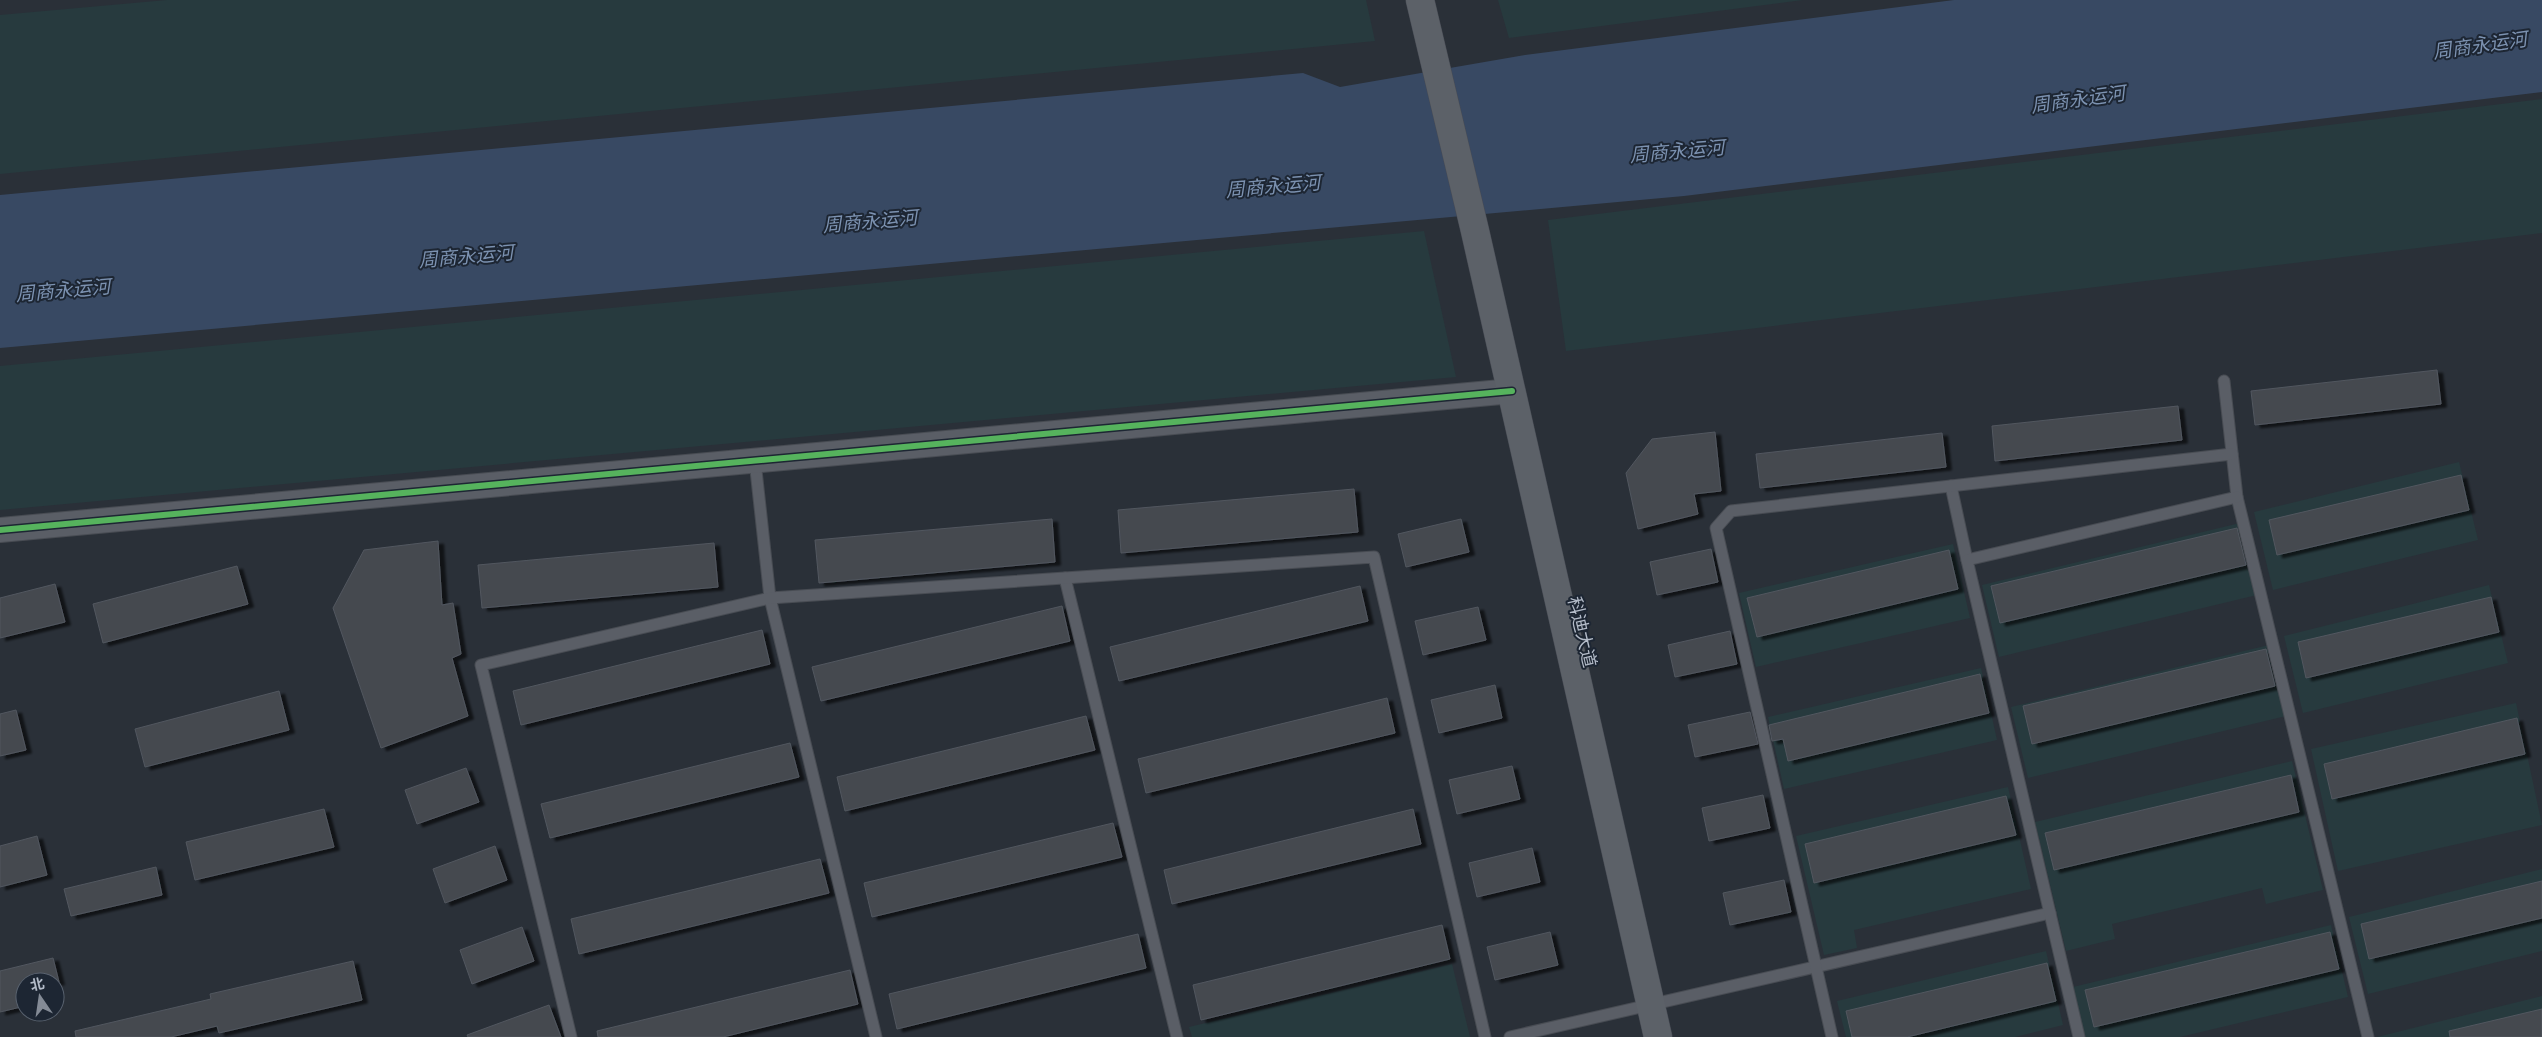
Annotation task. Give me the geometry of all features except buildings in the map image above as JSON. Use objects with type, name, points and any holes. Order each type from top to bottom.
[{"type":"main road","points":[[1420,0],[1441,44]]},
{"type":"main road","points":[[1440,0],[1441,44],[1483,230]]},
{"type":"main road","name":"科迪大道","points":[[1483,230],[1512,391],[1659,1003],[1675,1037]]},
{"type":"main road","name":"科迪大道","points":[[1483,230],[1659,1003],[1658,1037]]},
{"type":"street","points":[[0,530],[1512,391]]},
{"type":"lane","points":[[2224,381],[2236,497],[2368,1037]]},
{"type":"lane","points":[[1832,1037],[1716,528],[1731,511],[2232,454]]},
{"type":"lane","points":[[755,461],[770,598],[876,1037]]},
{"type":"lane","points":[[1951,486],[2079,1037]]},
{"type":"lane","points":[[1967,560],[2236,497]]},
{"type":"lane","points":[[571,1037],[482,665],[770,598],[1374,558],[1485,1037]]},
{"type":"lane","points":[[1065,578],[1177,1037]]},
{"type":"lane","points":[[1510,1037],[2050,913]]},
{"type":"green space","points":[[167,0],[1366,0],[1375,41],[0,174],[0,15]]},
{"type":"green space","points":[[1498,0],[1803,0],[1509,38]]},
{"type":"green space","points":[[2542,99],[2542,233],[1566,351],[1548,220]]},
{"type":"green space","points":[[1424,231],[1456,377],[0,510],[0,366]]},
{"type":"green space","points":[[2459,462],[2478,540],[2273,590],[2254,512]]},
{"type":"green space","points":[[2240,523],[2257,595],[1999,657],[1982,585]]},
{"type":"green space","points":[[1953,544],[1970,618],[1756,667],[1739,593]]},
{"type":"green space","points":[[2489,585],[2508,663],[2303,713],[2284,636]]},
{"type":"green space","points":[[2269,645],[2286,716],[2028,778],[2011,707]]},
{"type":"green space","points":[[1981,668],[1997,740],[1784,789],[1768,717]]},
{"type":"green space","points":[[2516,703],[2542,825],[2338,871],[2311,749]]},
{"type":"green space","points":[[2292,761],[2323,890],[2266,904],[2262,888],[2112,924],[2115,939],[2066,951],[2035,822]]},
{"type":"green space","points":[[2008,787],[2031,889],[1854,930],[1857,948],[1824,955],[1796,836]]},
{"type":"green space","points":[[2542,869],[2542,951],[2368,994],[2349,917]]},
{"type":"green space","points":[[2331,925],[2348,997],[2180,1037],[2085,1037],[2073,987]]},
{"type":"green space","points":[[2046,951],[2063,1025],[2015,1037],[1846,1037],[1837,1001]]},
{"type":"green space","points":[[1452,964],[1470,1037],[1192,1037],[1189,1027]]},
{"type":"green space","points":[[2542,996],[2542,1037],[2377,1037]]},
{"type":"water","name":"周商永运河","points":[[1954,0],[2542,0],[2542,92],[1684,196],[0,348],[0,195],[1303,73],[1340,87],[1525,55]]},
{"type":"cycle path","points":[[0,530],[1512,391]]}]
